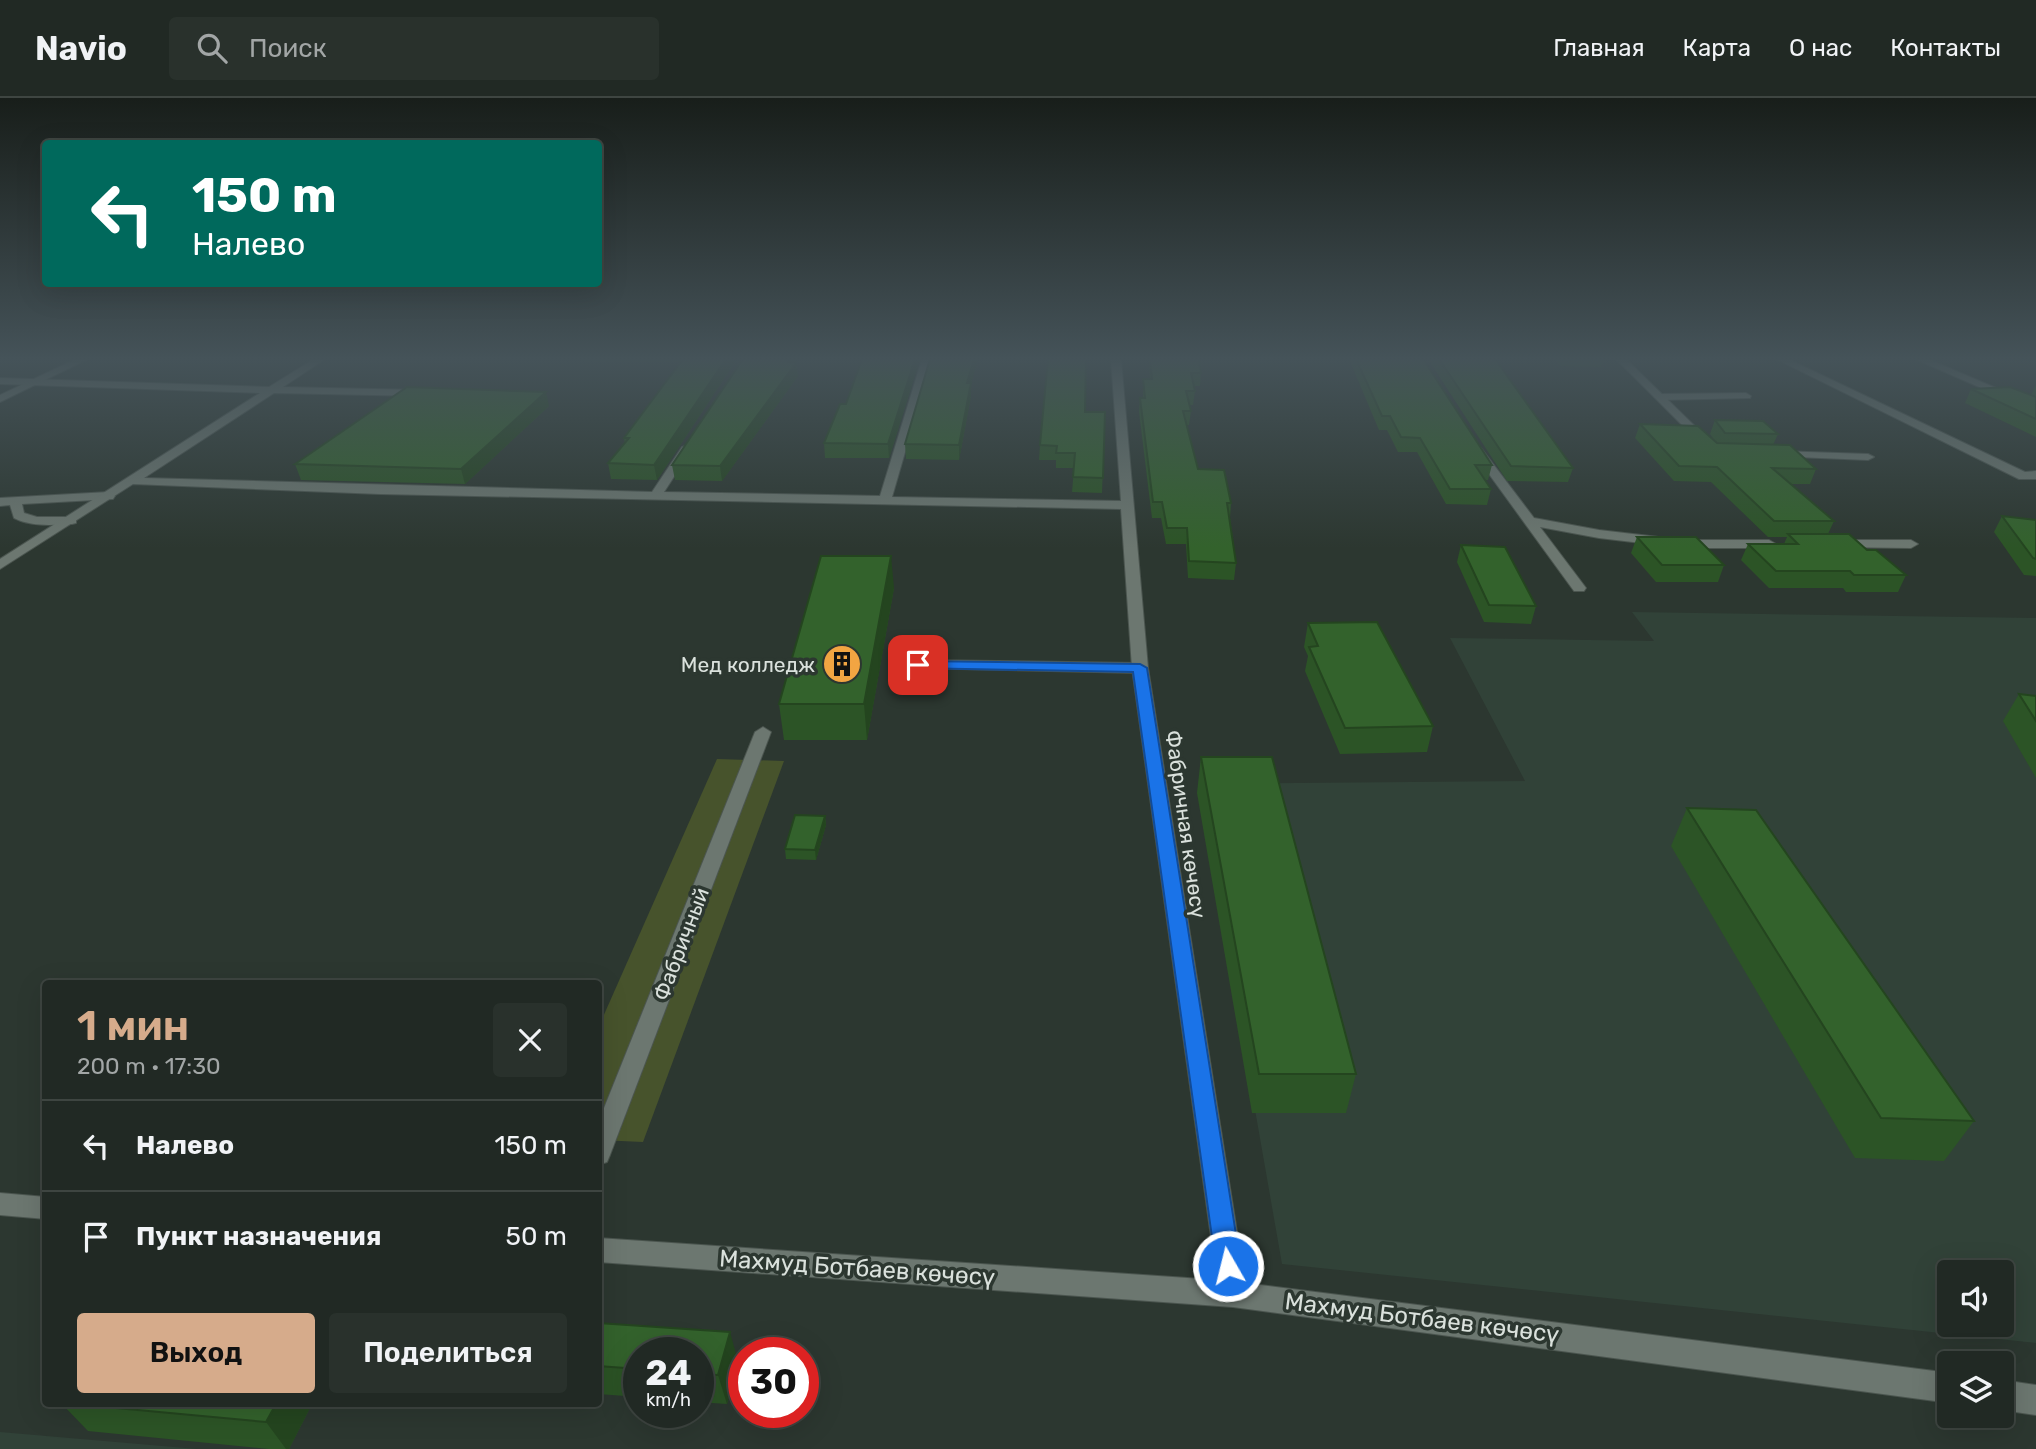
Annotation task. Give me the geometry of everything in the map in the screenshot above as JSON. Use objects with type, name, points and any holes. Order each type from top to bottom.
[{"type":"street","points":[[0,565],[222,422]]},
{"type":"street","points":[[885,499],[908,422]]},
{"type":"street","name":"Фабричная көчөсү","points":[[1120,422],[1140,668],[1233,1294]]},
{"type":"street","points":[[1684,422],[1716,453]]},
{"type":"street","points":[[1912,422],[2023,476],[2036,475]]},
{"type":"street","points":[[655,496],[692,439]]},
{"type":"street","points":[[1471,440],[1580,588]]},
{"type":"street","points":[[1771,454],[1868,457]]},
{"type":"street","points":[[134,481],[655,496],[1126,505]]},
{"type":"street","points":[[0,502],[110,496]]},
{"type":"street","points":[[15,501],[18,515],[25,519],[38,522],[72,520]]},
{"type":"street","points":[[1529,521],[1599,534],[1684,544],[1785,544]]},
{"type":"street","points":[[1827,544],[1911,544]]},
{"type":"street","points":[[918,665],[1140,668]]},
{"type":"street","name":"Фабричный","points":[[602,1145],[763,732]]},
{"type":"street","points":[[0,1204],[42,1208]]},
{"type":"street","name":"Махмуд Ботбаев көчөсү","points":[[602,1250],[1233,1294],[1937,1386]]},
{"type":"street","points":[[2014,1397],[2036,1400]]},
{"type":"shaded area","points":[[1632,612],[2036,618],[2036,1343],[1979,1337],[2014,1337],[2014,1260],[1937,1260],[1937,1333],[1282,1264],[1198,784],[1525,781],[1450,638],[1654,641]]},
{"type":"shaded area","points":[[0,1432],[197,1449],[0,1449]]},
{"type":"green space","points":[[717,759],[784,761],[643,1142],[602,1140],[602,1019]]},
{"type":"building","points":[[356,422],[513,422],[461,469],[295,464]]},
{"type":"building","points":[[636,422],[683,422],[654,465],[608,463],[629,438],[624,438]]},
{"type":"building","points":[[701,422],[752,422],[720,466],[672,465]]},
{"type":"building","points":[[833,422],[895,422],[888,444],[824,443]]},
{"type":"building","points":[[911,422],[963,422],[959,445],[905,444]]},
{"type":"building","points":[[1042,422],[1105,422],[1103,478],[1073,477],[1075,453],[1056,453],[1057,446],[1040,445]]},
{"type":"building","points":[[1143,422],[1186,422],[1198,469],[1224,470],[1231,503],[1227,503],[1236,563],[1189,561],[1187,528],[1167,528],[1162,502],[1153,502]]},
{"type":"building","points":[[1393,422],[1464,422],[1492,465],[1475,465],[1491,489],[1450,489],[1420,438],[1401,437]]},
{"type":"building","points":[[1481,422],[1540,422],[1573,468],[1511,466]]},
{"type":"building","points":[[1717,422],[1764,422],[1778,434],[1725,433]]},
{"type":"building","points":[[1640,424],[1698,426],[1717,443],[1790,445],[1816,469],[1772,468],[1834,521],[1774,521],[1717,467],[1679,466]]},
{"type":"building","points":[[2002,516],[2036,520],[2036,559],[2033,558]]},
{"type":"building","points":[[1788,534],[1849,534],[1867,550],[1876,550],[1906,575],[1854,575],[1850,571],[1776,571],[1748,544],[1798,544]]},
{"type":"building","points":[[1637,537],[1696,537],[1724,565],[1662,565]]},
{"type":"building","points":[[1461,545],[1505,547],[1536,606],[1489,605]]},
{"type":"building","name":"Мед колледж","points":[[821,556],[891,556],[864,704],[779,704]]},
{"type":"building","points":[[1377,622],[1433,726],[1345,728],[1309,647],[1318,646],[1308,623]]},
{"type":"building","points":[[2019,694],[2036,696],[2036,721]]},
{"type":"building","points":[[1201,757],[1272,757],[1356,1074],[1259,1074]]},
{"type":"building","points":[[1687,808],[1756,810],[1974,1121],[1881,1118]]},
{"type":"building","points":[[795,815],[825,816],[815,850],[785,849]]},
{"type":"building","points":[[602,1323],[730,1332],[718,1375],[714,1375],[714,1337],[623,1337],[623,1368],[602,1366]]},
{"type":"building","points":[[105,1407],[274,1407],[266,1422]]},
{"type":"place","name":"Мед колледж","points":[[842,664]]},
{"type":"route","points":[[918,665],[1140,668],[1228,1266]]}]
